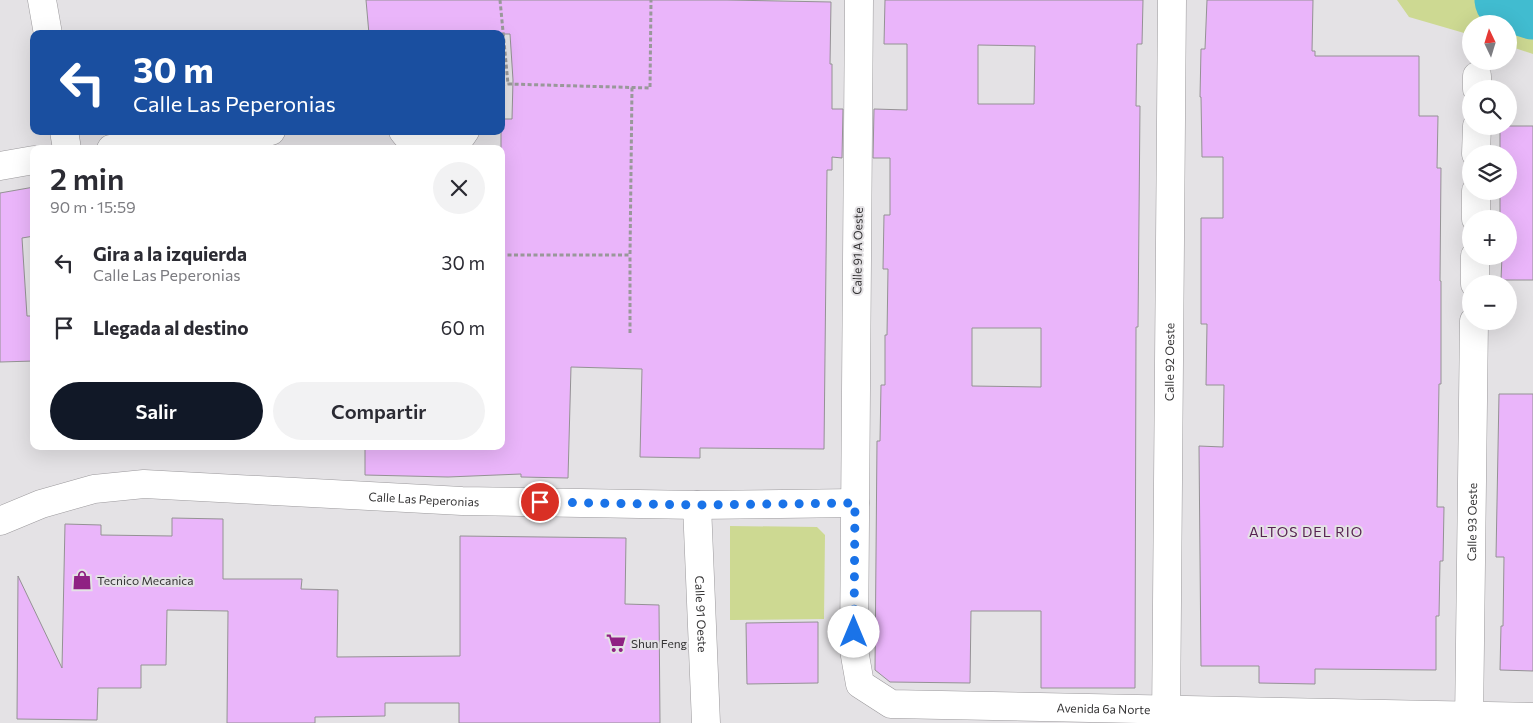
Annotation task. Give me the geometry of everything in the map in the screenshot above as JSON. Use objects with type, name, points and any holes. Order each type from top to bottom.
[{"type":"street","points":[[42,0],[47,30]]},
{"type":"street","name":"Calle 91 A Oeste","points":[[855,503],[859,0]]},
{"type":"street","name":"Calle 92 Oeste","points":[[1167,717],[1172,0]]},
{"type":"street","points":[[147,145],[235,135]]},
{"type":"street","points":[[406,135],[418,145]]},
{"type":"street","points":[[449,145],[461,135]]},
{"type":"street","points":[[0,166],[30,161]]},
{"type":"street","name":"Calle 93 Oeste","points":[[1469,719],[1474,330]]},
{"type":"street","name":"Calle Las Peperonias","points":[[0,521],[41,504],[94,489],[144,484],[462,501],[697,505],[855,503]]},
{"type":"street","name":"Avenida 6a Norte","points":[[855,503],[854,650],[860,684],[891,704],[1167,717],[1469,719],[1533,716]]},
{"type":"street","name":"Calle 91 Oeste","points":[[697,505],[706,723]]},
{"type":"path","points":[[500,0],[503,30]]},
{"type":"path","points":[[505,84],[650,88],[652,0]]},
{"type":"path","points":[[505,52],[508,84]]},
{"type":"path","points":[[630,333],[632,87]]},
{"type":"path","points":[[505,255],[630,255]]},
{"type":"green space","points":[[1397,0],[1533,0],[1533,54],[1518,49],[1518,15],[1462,15],[1462,32],[1409,17]]},
{"type":"green space","points":[[730,526],[817,527],[825,535],[824,619],[730,620]]},
{"type":"building","points":[[366,0],[727,0],[831,2],[830,64],[832,64],[832,109],[843,109],[842,158],[832,157],[832,170],[827,170],[824,449],[700,448],[700,458],[640,457],[642,369],[571,367],[568,478],[521,477],[521,474],[448,477],[365,475],[365,450],[505,450],[505,145],[501,145],[501,135],[505,135],[505,119],[512,119],[513,80],[510,34],[505,34],[505,30],[369,30]]},
{"type":"building","points":[[885,0],[1143,0],[1142,44],[1137,44],[1136,106],[1140,106],[1138,327],[1136,327],[1135,688],[1041,688],[1041,611],[971,611],[970,683],[890,682],[875,670],[877,441],[880,441],[881,385],[885,385],[888,269],[883,269],[884,215],[890,215],[890,158],[873,158],[874,109],[907,110],[907,44],[884,44]],"holes":[[[978,45],[1035,46],[1034,104],[978,104]],[[972,328],[1041,328],[1041,387],[972,386]]]},
{"type":"building","points":[[1207,0],[1313,0],[1312,51],[1315,51],[1315,56],[1419,56],[1419,116],[1438,116],[1437,168],[1441,168],[1441,384],[1439,384],[1437,507],[1444,507],[1443,561],[1440,561],[1439,616],[1436,616],[1436,670],[1315,669],[1315,684],[1259,683],[1259,666],[1201,666],[1199,446],[1223,447],[1224,385],[1206,385],[1207,324],[1201,324],[1201,218],[1223,218],[1223,157],[1202,157],[1201,49],[1205,49]]},
{"type":"building","points":[[1517,126],[1533,126],[1533,280],[1517,280],[1517,275],[1501,275],[1502,265],[1517,265],[1517,210],[1500,210],[1500,200],[1517,200],[1517,145],[1500,145],[1500,135],[1517,135]]},
{"type":"building","points":[[30,188],[30,237],[22,238],[27,316],[30,316],[30,361],[0,362],[0,193]]},
{"type":"building","points":[[1499,394],[1533,394],[1533,671],[1500,670],[1504,557],[1496,557]]},
{"type":"building","points":[[172,518],[223,519],[223,579],[302,579],[301,589],[338,590],[337,657],[460,656],[460,536],[626,538],[625,604],[659,605],[660,723],[459,723],[459,703],[385,703],[385,716],[315,717],[315,723],[227,723],[228,611],[167,610],[166,665],[141,665],[141,688],[98,688],[97,720],[17,719],[18,576],[62,668],[65,524],[101,525],[101,535],[172,536]]},
{"type":"building","points":[[818,622],[818,683],[747,684],[746,623]]},
{"type":"waterway","points":[[1505,0],[1533,9]]},
{"type":"place","name":"Tecnico Mecanica","points":[[82,580]]},
{"type":"place","name":"Shun Feng","points":[[616,643]]},
{"type":"district","name":"ALTOS DEL RIO","points":[[1306,531]]},
{"type":"route","points":[[540,502],[697,505],[855,503],[854,632]]}]
